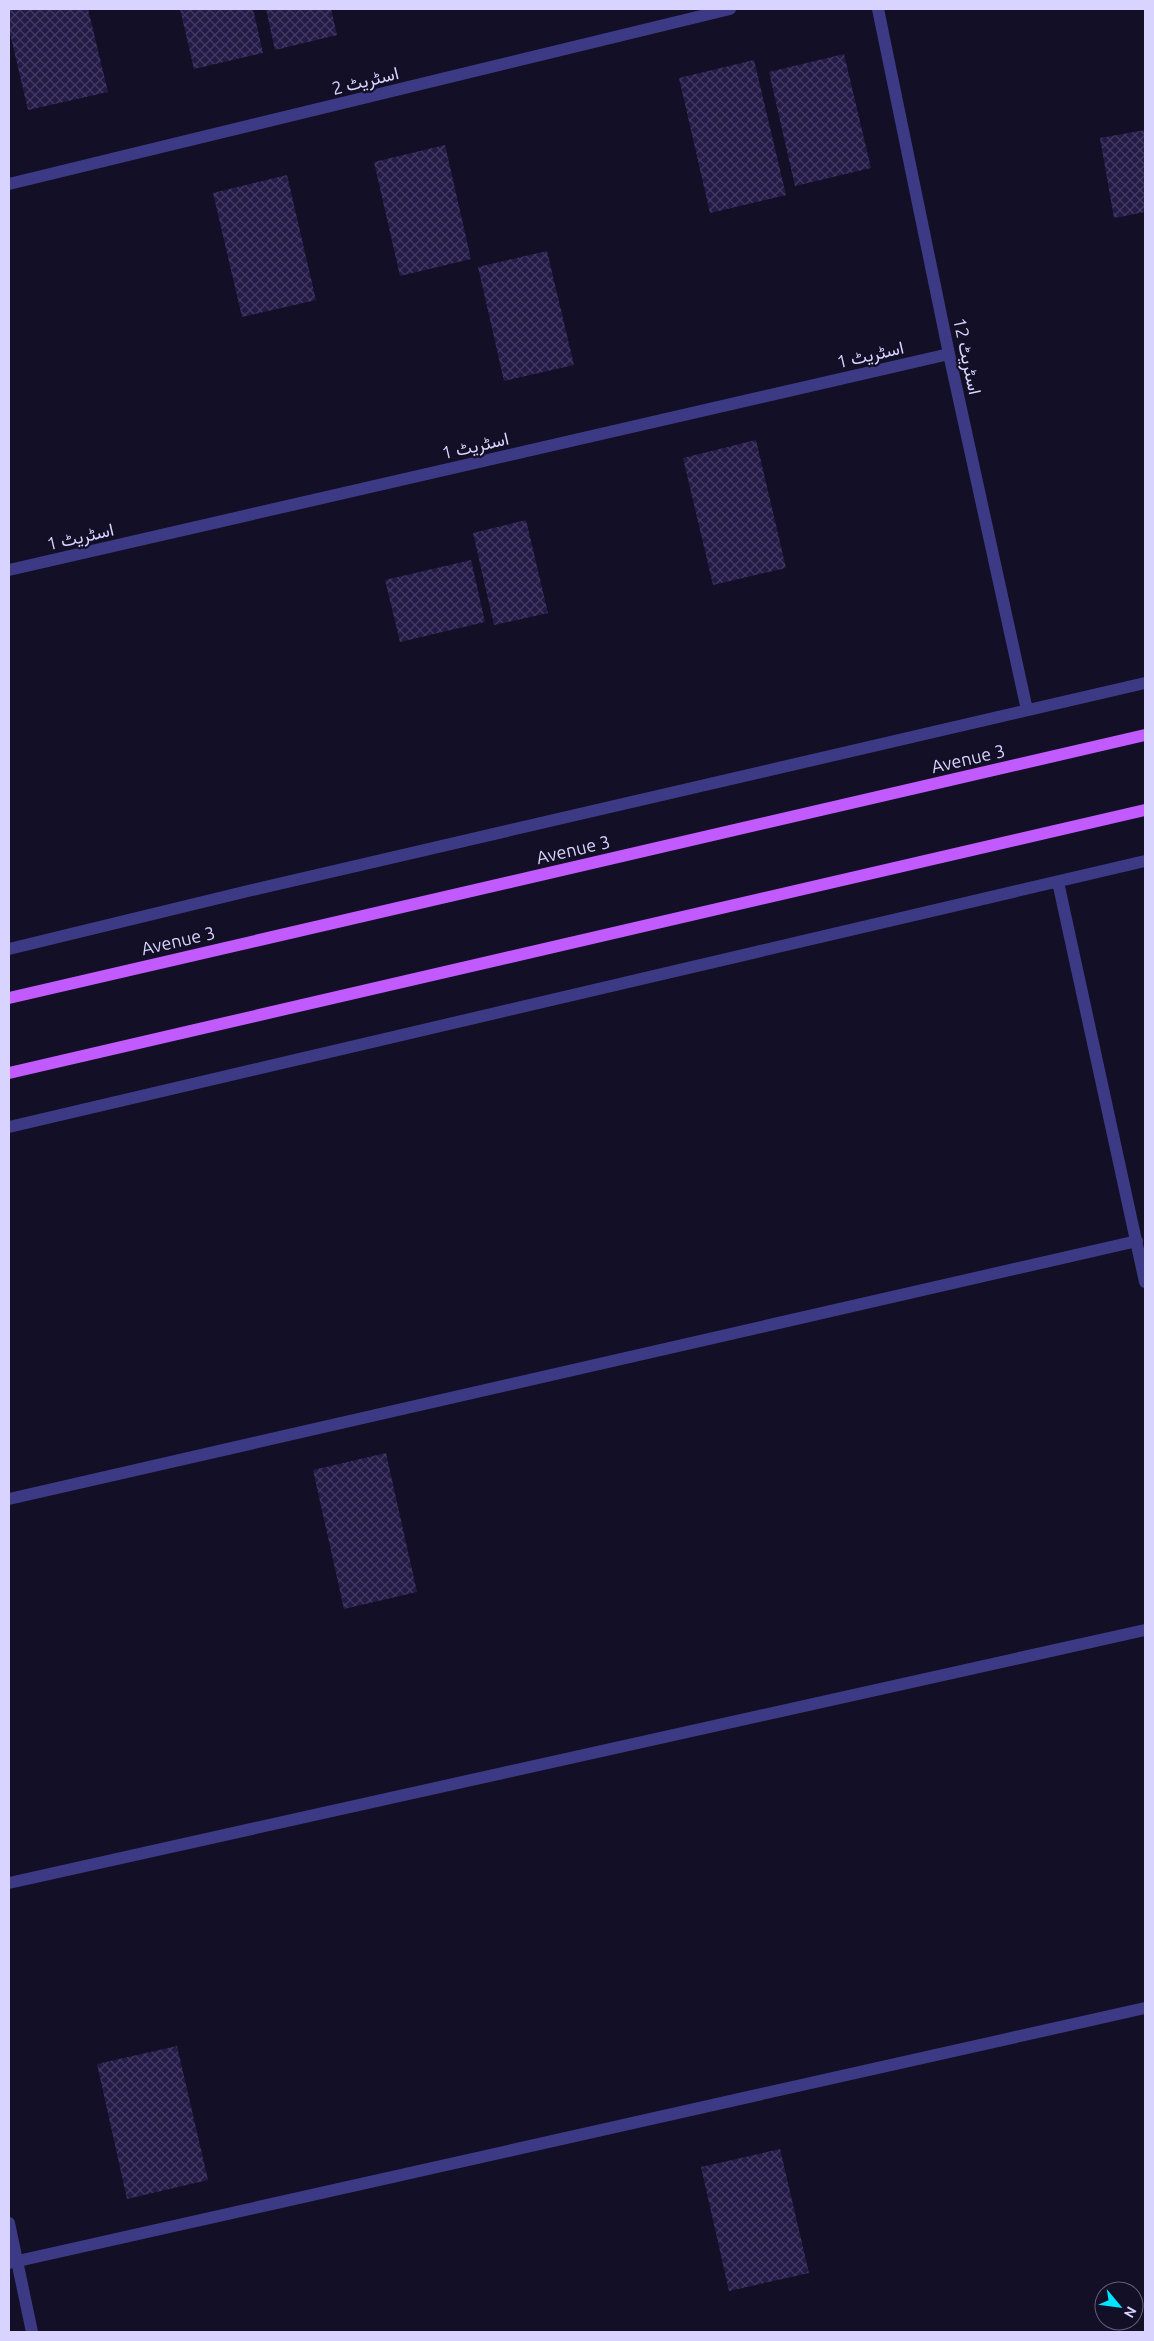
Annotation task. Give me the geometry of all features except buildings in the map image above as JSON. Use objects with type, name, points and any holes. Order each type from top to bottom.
[{"type":"main road","name":"Avenue 3","points":[[9,998],[1145,735]]},
{"type":"main road","points":[[9,1073],[1145,810]]},
{"type":"street","name":"اسٹریٹ 2","points":[[9,184],[730,9]]},
{"type":"street","name":"اسٹریٹ 12","points":[[878,9],[949,354],[1027,710]]},
{"type":"street","name":"اسٹریٹ 1","points":[[9,570],[949,354]]},
{"type":"street","points":[[9,949],[257,889],[1145,683]]},
{"type":"street","points":[[9,1127],[1145,861]]},
{"type":"street","points":[[1058,882],[1145,1282]]},
{"type":"street","points":[[9,1499],[1136,1241]]},
{"type":"street","points":[[9,1883],[1145,1630]]},
{"type":"street","points":[[13,2262],[1145,2008]]},
{"type":"street","points":[[9,2223],[13,2262],[32,2332]]}]
